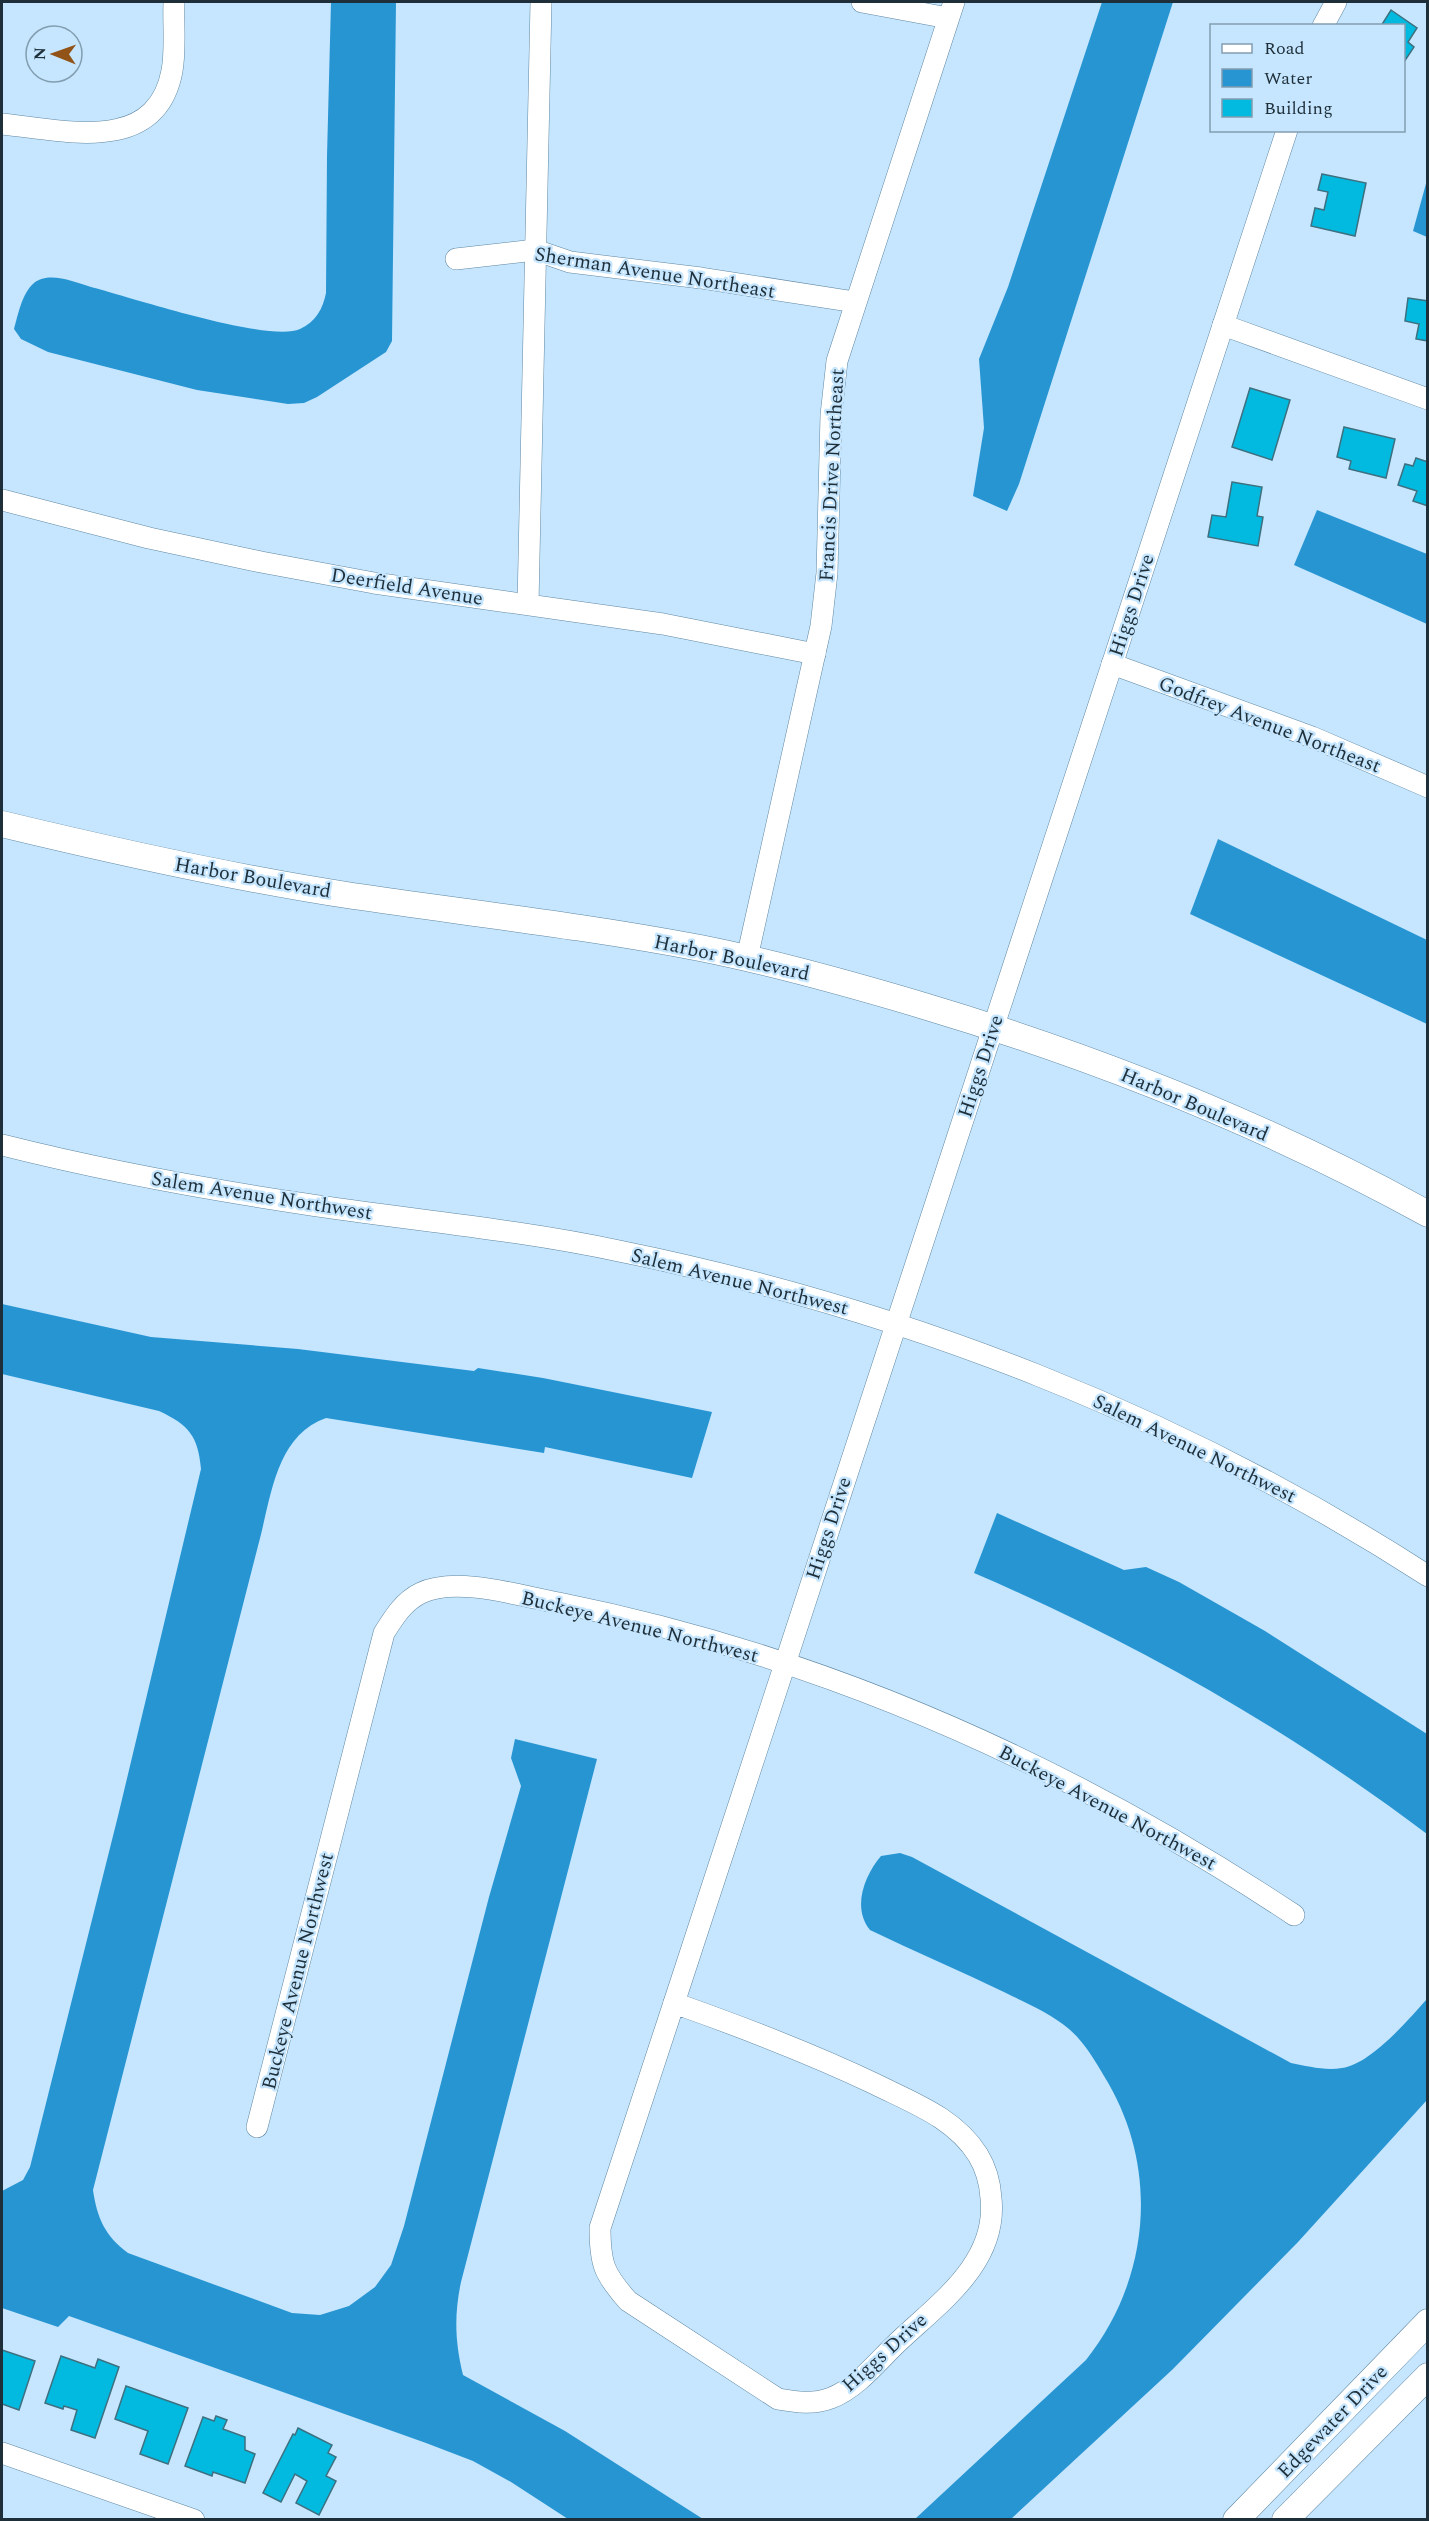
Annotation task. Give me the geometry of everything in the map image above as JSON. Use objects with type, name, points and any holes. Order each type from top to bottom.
[{"type":"street","points":[[2,124],[97,134],[123,130],[146,117],[164,96],[172,70],[174,2]]},
{"type":"street","points":[[528,604],[541,2]]},
{"type":"street","points":[[862,2],[951,10]]},
{"type":"street","points":[[1324,24],[1335,2]]},
{"type":"street","name":"Francis Drive Northeast","points":[[747,958],[815,654],[827,573],[832,388],[837,360],[951,10]]},
{"type":"street","name":"Higgs Drive","points":[[674,2002],[756,2032],[835,2065],[942,2118],[963,2135],[979,2157],[990,2182],[993,2210],[988,2236],[978,2261],[961,2282],[854,2384],[831,2398],[804,2404],[778,2399],[628,2301],[610,2280],[600,2254],[600,2228],[784,1662],[1286,132]]},
{"type":"street","name":"Sherman Avenue Northeast","points":[[456,259],[535,250],[570,262],[701,278],[855,302]]},
{"type":"street","points":[[1223,325],[1428,399]]},
{"type":"street","name":"Deerfield Avenue","points":[[2,500],[137,536],[261,562],[374,583],[663,624],[815,654]]},
{"type":"street","name":"Godfrey Avenue Northeast","points":[[1112,664],[1312,737],[1428,788]]},
{"type":"street","name":"Harbor Boulevard","points":[[2,824],[227,874],[351,895],[564,924],[747,958],[860,987],[993,1026],[1118,1071],[1205,1106],[1289,1144],[1428,1214]]},
{"type":"street","name":"Salem Avenue Northwest","points":[[2,1145],[169,1181],[618,1250],[738,1277],[896,1323],[1086,1395],[1198,1446],[1307,1503],[1428,1576]]},
{"type":"street","name":"Buckeye Avenue Northwest","points":[[257,2127],[384,1633],[398,1610],[420,1593],[446,1586],[499,1592],[601,1612],[703,1637],[784,1662],[893,1702],[979,1738],[1073,1783],[1165,1833],[1294,1915]]},
{"type":"street","name":"Edgewater Drive","points":[[1236,2520],[1428,2322]]},
{"type":"street","name":"Edgewater Drive","points":[[1285,2520],[1428,2376]]},
{"type":"street","points":[[2,2453],[194,2520]]},
{"type":"water","points":[[331,2],[396,2],[392,341],[386,352],[317,397],[304,403],[288,404],[197,390],[48,352],[21,339],[14,329],[23,298],[34,283],[47,278],[69,280],[198,317],[259,330],[283,332],[300,329],[314,318],[321,309],[326,293]]},
{"type":"water","points":[[1102,2],[1173,2],[1019,484],[1007,511],[973,496],[984,428],[979,359],[1008,287]]},
{"type":"water","points":[[1427,180],[1427,237],[1413,231]]},
{"type":"water","points":[[1317,510],[1427,554],[1427,624],[1294,565]]},
{"type":"water","points":[[1218,839],[1427,940],[1427,1024],[1190,914]]},
{"type":"water","points":[[2,1304],[151,1337],[298,1349],[474,1371],[478,1368],[543,1378],[712,1412],[692,1478],[545,1447],[544,1453],[326,1418],[309,1427],[296,1439],[278,1471],[272,1490],[93,2190],[103,2226],[113,2240],[128,2253],[292,2313],[320,2315],[349,2306],[375,2287],[391,2265],[404,2226],[489,1897],[521,1786],[511,1758],[515,1739],[597,1759],[461,2282],[456,2317],[458,2351],[463,2375],[565,2431],[703,2519],[568,2519],[511,2482],[473,2461],[426,2443],[69,2316],[58,2327],[2,2308],[2,2191],[23,2180],[30,2167],[118,1816],[201,1469],[197,1448],[190,1433],[178,1421],[159,1411],[2,1374]]},
{"type":"water","points":[[997,1513],[1124,1570],[1146,1567],[1179,1582],[1265,1631],[1427,1734],[1427,1834],[1320,1759],[1209,1690],[1093,1628],[974,1573]]},
{"type":"water","points":[[900,1853],[912,1857],[1291,2063],[1329,2069],[1353,2065],[1377,2050],[1427,1999],[1427,2100],[1298,2242],[1173,2369],[1011,2519],[915,2519],[1086,2360],[1108,2328],[1124,2294],[1135,2258],[1140,2221],[1140,2184],[1134,2147],[1122,2111],[1104,2076],[1084,2045],[1069,2029],[1055,2018],[1030,2005],[870,1930],[862,1912],[862,1892],[865,1882],[881,1856]]},
{"type":"building","points":[[1391,10],[1417,28],[1408,42],[1414,47],[1405,60],[1405,24],[1382,24]]},
{"type":"building","points":[[1322,174],[1366,183],[1355,236],[1311,226],[1315,208],[1324,210],[1328,192],[1318,190]]},
{"type":"building","points":[[1408,298],[1428,301],[1428,341],[1416,339],[1419,324],[1405,321]]},
{"type":"building","points":[[1250,388],[1290,400],[1272,460],[1232,447]]},
{"type":"building","points":[[1344,427],[1395,439],[1386,478],[1349,469],[1351,461],[1337,457]]},
{"type":"building","points":[[1416,458],[1428,462],[1428,506],[1413,501],[1417,491],[1398,485],[1405,464],[1413,466]]},
{"type":"building","points":[[1232,482],[1262,487],[1257,516],[1263,517],[1258,546],[1208,537],[1212,515],[1226,517]]},
{"type":"building","points":[[2,2350],[35,2361],[19,2410],[2,2404]]},
{"type":"building","points":[[61,2356],[95,2368],[98,2359],[119,2367],[95,2438],[71,2430],[77,2410],[64,2406],[63,2409],[45,2403]]},
{"type":"building","points":[[126,2386],[188,2408],[168,2464],[140,2454],[148,2431],[115,2419]]},
{"type":"building","points":[[216,2416],[227,2420],[223,2429],[245,2437],[245,2450],[255,2454],[245,2483],[213,2472],[212,2476],[185,2466],[203,2417],[214,2421]]},
{"type":"building","points":[[298,2428],[332,2445],[328,2453],[336,2457],[326,2476],[336,2481],[319,2515],[296,2503],[307,2481],[295,2474],[281,2502],[263,2493]]}]
